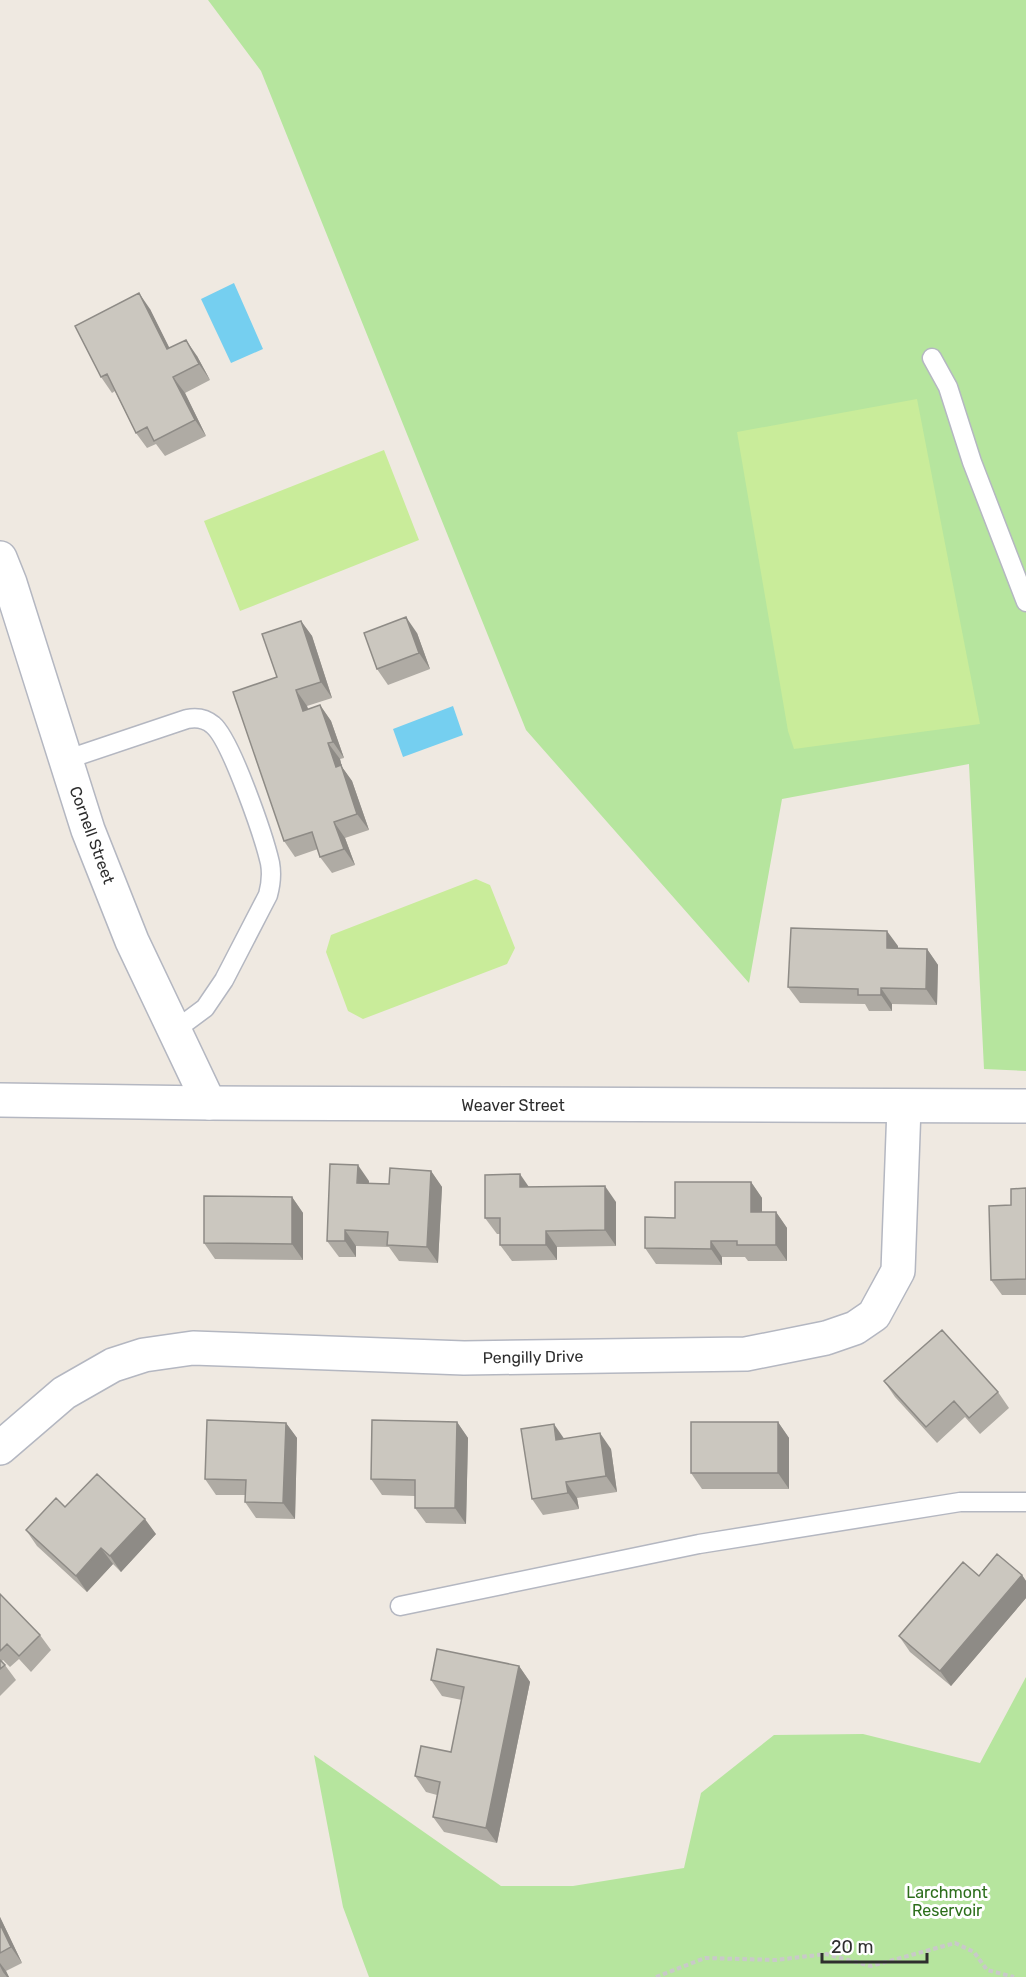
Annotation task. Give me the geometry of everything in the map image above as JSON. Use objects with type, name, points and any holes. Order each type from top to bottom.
[{"type":"street","name":"Cornell Street","points":[[0,558],[10,583],[88,831],[132,941],[208,1103]]},
{"type":"street","name":"Weaver Street","points":[[0,1100],[1026,1106]]},
{"type":"street","name":"Pengilly Drive","points":[[0,1448],[64,1393],[113,1365],[144,1355],[193,1348],[464,1358],[746,1354],[826,1338],[855,1328],[874,1315],[898,1272],[904,1107]]},
{"type":"lane","points":[[932,358],[948,387],[972,462],[1026,602]]},
{"type":"lane","points":[[65,760],[187,719],[201,718],[213,724],[224,739],[254,810],[270,863],[271,885],[268,895],[224,980],[212,998],[205,1008],[174,1031]]},
{"type":"lane","points":[[400,1606],[710,1542],[960,1502],[1026,1502]]},
{"type":"path","points":[[656,1977],[705,1958],[776,1960],[826,1954],[871,1966],[955,1943],[974,1952],[987,1970],[1014,1977]]},
{"type":"green space","points":[[208,0],[1026,0],[1026,1071],[984,1069],[969,764],[782,799],[749,983],[526,730],[261,71]]},
{"type":"green space","points":[[917,399],[980,724],[794,749],[788,731],[737,432]]},
{"type":"green space","points":[[384,450],[419,540],[240,611],[204,521]]},
{"type":"green space","points":[[476,879],[490,885],[515,948],[507,964],[363,1019],[348,1011],[326,952],[331,935]]},
{"type":"green space","name":"Larchmont Reservoir","points":[[1026,1677],[1026,1977],[369,1977],[343,1907],[314,1755],[501,1886],[573,1886],[684,1868],[701,1793],[774,1735],[863,1734],[980,1763]]},
{"type":"water","points":[[234,283],[263,349],[231,363],[201,299]]},
{"type":"water","points":[[453,706],[463,735],[403,757],[393,729]]},
{"type":"building","points":[[139,293],[167,349],[186,340],[199,364],[173,377],[195,420],[154,441],[147,427],[136,433],[107,374],[101,377],[75,326]]},
{"type":"building","points":[[406,617],[419,653],[377,669],[364,633]]},
{"type":"building","points":[[301,621],[321,682],[296,690],[303,711],[320,705],[333,742],[328,743],[336,767],[341,765],[357,814],[334,822],[344,849],[320,857],[312,832],[284,841],[233,692],[277,677],[262,634]]},
{"type":"building","points":[[791,928],[887,931],[887,948],[927,949],[926,989],[881,988],[881,995],[858,995],[858,989],[788,987]]},
{"type":"building","points":[[330,1164],[358,1165],[357,1183],[389,1184],[390,1168],[431,1171],[427,1247],[387,1245],[388,1232],[345,1230],[345,1241],[327,1241]]},
{"type":"building","points":[[520,1174],[520,1187],[605,1186],[605,1230],[546,1231],[546,1245],[500,1245],[500,1218],[485,1218],[485,1175]]},
{"type":"building","points":[[675,1182],[751,1182],[751,1212],[776,1212],[776,1245],[737,1245],[737,1241],[711,1241],[711,1249],[645,1248],[645,1217],[675,1218]]},
{"type":"building","points":[[1026,1188],[1026,1279],[991,1280],[989,1206],[1011,1205],[1011,1189]]},
{"type":"building","points":[[204,1196],[292,1197],[292,1244],[204,1243]]},
{"type":"building","points":[[942,1330],[998,1392],[969,1418],[954,1401],[926,1427],[884,1381]]},
{"type":"building","points":[[207,1420],[286,1423],[283,1503],[245,1502],[246,1480],[205,1479]]},
{"type":"building","points":[[372,1420],[457,1422],[455,1508],[415,1508],[415,1480],[371,1479]]},
{"type":"building","points":[[691,1422],[778,1422],[778,1473],[691,1473]]},
{"type":"building","points":[[554,1424],[556,1440],[600,1433],[606,1476],[566,1482],[568,1493],[532,1499],[521,1429]]},
{"type":"building","points":[[97,1474],[145,1519],[110,1556],[101,1548],[76,1576],[26,1530],[56,1498],[65,1507]]},
{"type":"building","points":[[997,1554],[1022,1575],[940,1671],[899,1636],[963,1562],[979,1576]]},
{"type":"building","points":[[0,1594],[40,1635],[19,1656],[7,1644],[0,1651]]},
{"type":"building","points":[[437,1649],[519,1666],[486,1828],[433,1817],[440,1782],[415,1776],[421,1746],[451,1752],[464,1687],[431,1680]]},
{"type":"building","points":[[0,1924],[11,1947],[0,1953]]}]
